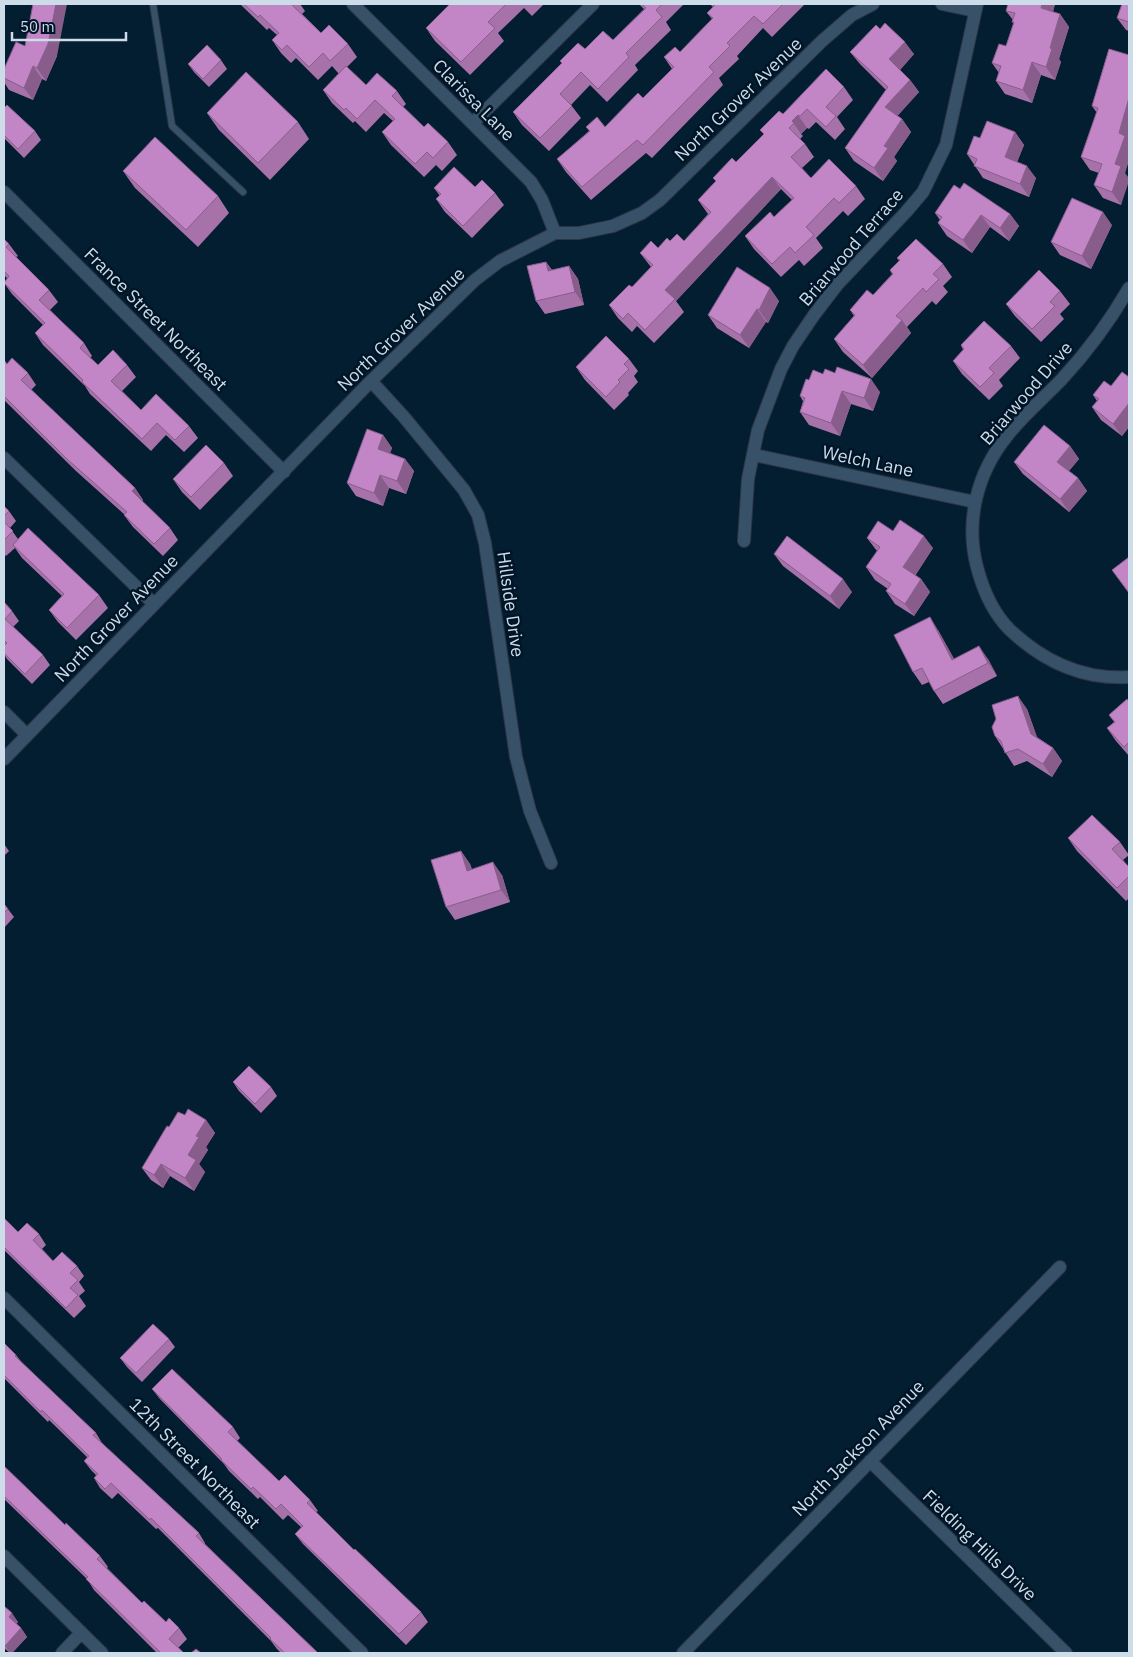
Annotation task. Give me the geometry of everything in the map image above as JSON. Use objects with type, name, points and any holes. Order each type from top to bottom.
[{"type":"street","name":"Clarissa Lane","points":[[353,4],[531,182],[542,200],[555,233]]},
{"type":"street","points":[[473,123],[593,4]]},
{"type":"street","name":"North Grover Avenue","points":[[4,759],[371,381],[475,280],[500,261],[555,233],[579,233],[613,226],[642,214],[660,200],[822,41],[852,14],[873,4]]},
{"type":"street","points":[[942,4],[976,7]]},
{"type":"street","name":"Briarwood Terrace","points":[[744,541],[748,480],[758,430],[769,399],[793,346],[837,284],[923,192],[946,145],[976,7]]},
{"type":"street","name":"France Street Northeast","points":[[4,192],[284,472]]},
{"type":"street","name":"Briarwood Drive","points":[[1129,288],[1116,311],[1091,347],[1008,435],[993,455],[982,478],[972,519],[974,555],[978,572],[987,597],[1007,627],[1027,645],[1057,664],[1082,673],[1100,676],[1129,676]]},
{"type":"street","name":"Hillside Drive","points":[[371,381],[452,474],[464,490],[478,516],[485,543],[516,758],[530,811],[551,863]]},
{"type":"street","name":"Welch Lane","points":[[754,455],[975,502]]},
{"type":"street","points":[[4,458],[154,604]]},
{"type":"street","points":[[4,712],[27,735]]},
{"type":"street","name":"North Jackson Avenue","points":[[682,1653],[1060,1267]]},
{"type":"street","name":"12th Street Northeast","points":[[4,1298],[362,1653]]},
{"type":"street","name":"Fielding Hills Drive","points":[[870,1461],[1066,1653]]},
{"type":"street","points":[[4,1556],[102,1653]]},
{"type":"street","points":[[62,1653],[81,1633]]},
{"type":"lane","points":[[153,4],[172,126],[243,192]]},
{"type":"building","points":[[33,4],[56,4],[48,44],[37,68],[33,66],[24,88],[4,78],[4,69],[16,42],[25,46]]},
{"type":"building","points":[[244,4],[291,4],[321,33],[329,25],[348,44],[330,61],[323,53],[309,67],[287,45],[282,50],[272,40],[279,33],[260,15],[258,17]]},
{"type":"building","points":[[450,4],[506,4],[488,22],[495,28],[461,62],[426,28]]},
{"type":"building","points":[[642,4],[662,4],[656,10],[662,17],[626,53],[629,57],[598,89],[581,72],[560,94],[572,106],[540,138],[513,112],[562,63],[560,61],[578,43],[585,49],[603,31],[613,40],[646,8]]},
{"type":"building","points":[[714,4],[783,4],[763,24],[754,16],[727,43],[730,46],[709,67],[714,72],[643,145],[637,140],[582,187],[557,159],[590,131],[586,127],[597,117],[605,127],[638,93],[643,98],[674,67],[664,57],[675,47],[680,52],[713,18],[707,13]]},
{"type":"building","points":[[1008,4],[1042,4],[1041,8],[1060,14],[1046,67],[1032,62],[1023,90],[996,81],[1001,66],[992,63],[999,44],[1006,46],[1014,22],[1012,22],[1015,13],[1006,11]]},
{"type":"building","points":[[1122,4],[1129,4],[1129,22],[1117,18]]},
{"type":"building","points":[[885,23],[905,42],[889,59],[910,80],[885,107],[902,119],[884,146],[888,148],[874,168],[845,148],[888,87],[850,52],[876,25],[880,29]]},
{"type":"building","points":[[207,45],[221,60],[203,79],[188,64]]},
{"type":"building","points":[[1109,49],[1129,55],[1129,98],[1119,133],[1125,136],[1115,164],[1121,166],[1112,192],[1094,185],[1102,164],[1081,157],[1098,108],[1092,106]]},
{"type":"building","points":[[346,66],[366,85],[377,73],[397,91],[392,96],[424,127],[428,123],[448,142],[433,158],[427,152],[415,164],[382,132],[395,119],[375,100],[357,119],[346,108],[344,110],[323,90]]},
{"type":"building","points":[[826,69],[844,87],[826,107],[836,116],[826,127],[807,109],[800,116],[798,115],[792,121],[794,123],[789,128],[805,144],[791,157],[811,178],[829,159],[856,186],[839,203],[834,198],[806,227],[814,235],[795,253],[790,247],[772,264],[745,236],[770,212],[774,217],[794,198],[772,177],[665,290],[675,299],[645,330],[628,313],[623,319],[609,305],[629,285],[632,287],[653,265],[640,253],[651,241],[658,248],[667,238],[670,241],[677,234],[684,241],[711,212],[698,200],[716,181],[713,178],[732,158],[736,162],[764,134],[760,130],[779,111],[783,114]]},
{"type":"building","points":[[246,72],[298,122],[258,163],[207,113]]},
{"type":"building","points":[[7,105],[35,131],[18,149],[4,135],[4,108]]},
{"type":"building","points":[[987,121],[1015,132],[1005,157],[1027,166],[1020,184],[974,166],[977,159],[967,154],[974,136],[980,138]]},
{"type":"building","points":[[155,137],[218,196],[186,230],[123,171]]},
{"type":"building","points":[[454,167],[475,187],[482,180],[495,193],[463,226],[436,199],[441,194],[434,188]]},
{"type":"building","points":[[964,183],[1010,214],[1000,228],[981,215],[963,240],[938,223],[942,217],[935,213],[954,185],[960,189]]},
{"type":"building","points":[[1072,198],[1103,212],[1082,256],[1051,242]]},
{"type":"building","points":[[4,239],[9,244],[6,247],[49,290],[39,300],[84,343],[80,348],[98,365],[113,350],[127,365],[111,381],[141,410],[156,394],[189,426],[175,440],[157,423],[142,439],[82,382],[83,380],[35,333],[45,323],[4,283],[9,276],[4,271]]},
{"type":"building","points":[[916,239],[943,264],[933,274],[939,279],[926,292],[923,288],[896,316],[902,320],[863,365],[834,339],[855,315],[850,310],[867,290],[873,295],[893,274],[890,270],[900,260],[897,258]]},
{"type":"building","points":[[546,262],[548,271],[569,266],[575,292],[536,301],[527,266]]},
{"type":"building","points":[[737,267],[770,288],[759,310],[757,309],[740,335],[708,315]]},
{"type":"building","points":[[1039,270],[1060,291],[1050,302],[1055,306],[1032,329],[1006,304]]},
{"type":"building","points":[[984,321],[1011,346],[989,368],[994,373],[980,387],[953,361],[964,349],[961,345]]},
{"type":"building","points":[[606,336],[629,359],[624,364],[629,369],[618,380],[620,382],[606,397],[576,367]]},
{"type":"building","points":[[12,358],[28,373],[21,380],[135,488],[132,491],[170,528],[154,544],[124,515],[127,512],[67,459],[4,396],[4,360],[7,364]]},
{"type":"building","points":[[837,367],[871,379],[864,398],[842,391],[831,423],[800,412],[805,398],[800,396],[806,379],[809,380],[813,370],[823,374],[825,369],[835,373]]},
{"type":"building","points":[[1122,372],[1129,377],[1129,403],[1113,424],[1092,407],[1099,399],[1093,395],[1104,381],[1111,386]]},
{"type":"building","points":[[1044,425],[1070,446],[1057,462],[1078,478],[1060,499],[1014,462]]},
{"type":"building","points":[[367,429],[383,435],[378,449],[405,459],[397,481],[380,475],[374,493],[347,483]]},
{"type":"building","points":[[206,445],[224,463],[191,497],[173,479]]},
{"type":"building","points":[[4,506],[9,511],[4,516]]},
{"type":"building","points":[[900,520],[924,536],[903,567],[921,579],[905,604],[886,591],[891,584],[866,567],[880,547],[867,538],[878,521],[893,531]]},
{"type":"building","points":[[4,522],[13,531],[4,540]]},
{"type":"building","points":[[28,528],[99,595],[67,628],[49,610],[64,594],[13,545]]},
{"type":"building","points":[[787,536],[843,579],[830,596],[774,554]]},
{"type":"building","points":[[1129,557],[1129,593],[1112,570]]},
{"type":"building","points":[[4,602],[12,611],[5,619],[43,655],[25,674],[4,653],[4,646],[7,643],[4,640]]},
{"type":"building","points":[[930,617],[952,660],[979,646],[988,663],[934,691],[922,668],[913,672],[894,635]]},
{"type":"building","points":[[1018,696],[1031,734],[1053,748],[1043,764],[1018,749],[1005,753],[1001,741],[995,736],[992,727],[996,719],[992,705]]},
{"type":"building","points":[[1127,699],[1129,702],[1129,742],[1124,747],[1107,728],[1115,722],[1109,715]]},
{"type":"building","points":[[1092,815],[1120,842],[1112,849],[1129,867],[1129,876],[1117,888],[1068,838]]},
{"type":"building","points":[[461,851],[467,871],[493,862],[501,890],[446,907],[431,860]]},
{"type":"building","points":[[4,904],[8,909],[4,913]]},
{"type":"building","points":[[249,1066],[271,1087],[255,1104],[233,1082]]},
{"type":"building","points":[[188,1109],[206,1120],[196,1136],[199,1137],[188,1155],[196,1160],[185,1178],[161,1164],[154,1175],[142,1168],[167,1126],[169,1127],[178,1112],[185,1115]]},
{"type":"building","points":[[4,1218],[18,1232],[27,1223],[39,1234],[33,1240],[53,1261],[62,1252],[77,1266],[70,1273],[78,1280],[70,1288],[78,1295],[66,1308],[4,1247]]},
{"type":"building","points":[[153,1324],[169,1339],[136,1373],[120,1358]]},
{"type":"building","points":[[4,1343],[15,1356],[96,1433],[93,1435],[199,1533],[196,1536],[318,1653],[285,1653],[151,1518],[150,1520],[111,1483],[105,1489],[94,1478],[98,1474],[84,1461],[89,1456],[4,1375]]},
{"type":"building","points":[[172,1369],[233,1427],[228,1432],[279,1481],[285,1475],[310,1500],[307,1503],[421,1612],[399,1634],[295,1534],[303,1526],[281,1504],[276,1509],[253,1487],[251,1489],[152,1389]]},
{"type":"building","points":[[4,1466],[100,1556],[97,1559],[142,1603],[144,1601],[166,1622],[169,1618],[179,1628],[169,1639],[184,1653],[161,1653],[86,1579],[88,1577],[4,1496]]},
{"type":"building","points":[[4,1606],[12,1613],[9,1617],[21,1628],[5,1646],[4,1645]]},
{"type":"building","points":[[196,1649],[201,1653],[191,1653]]}]
